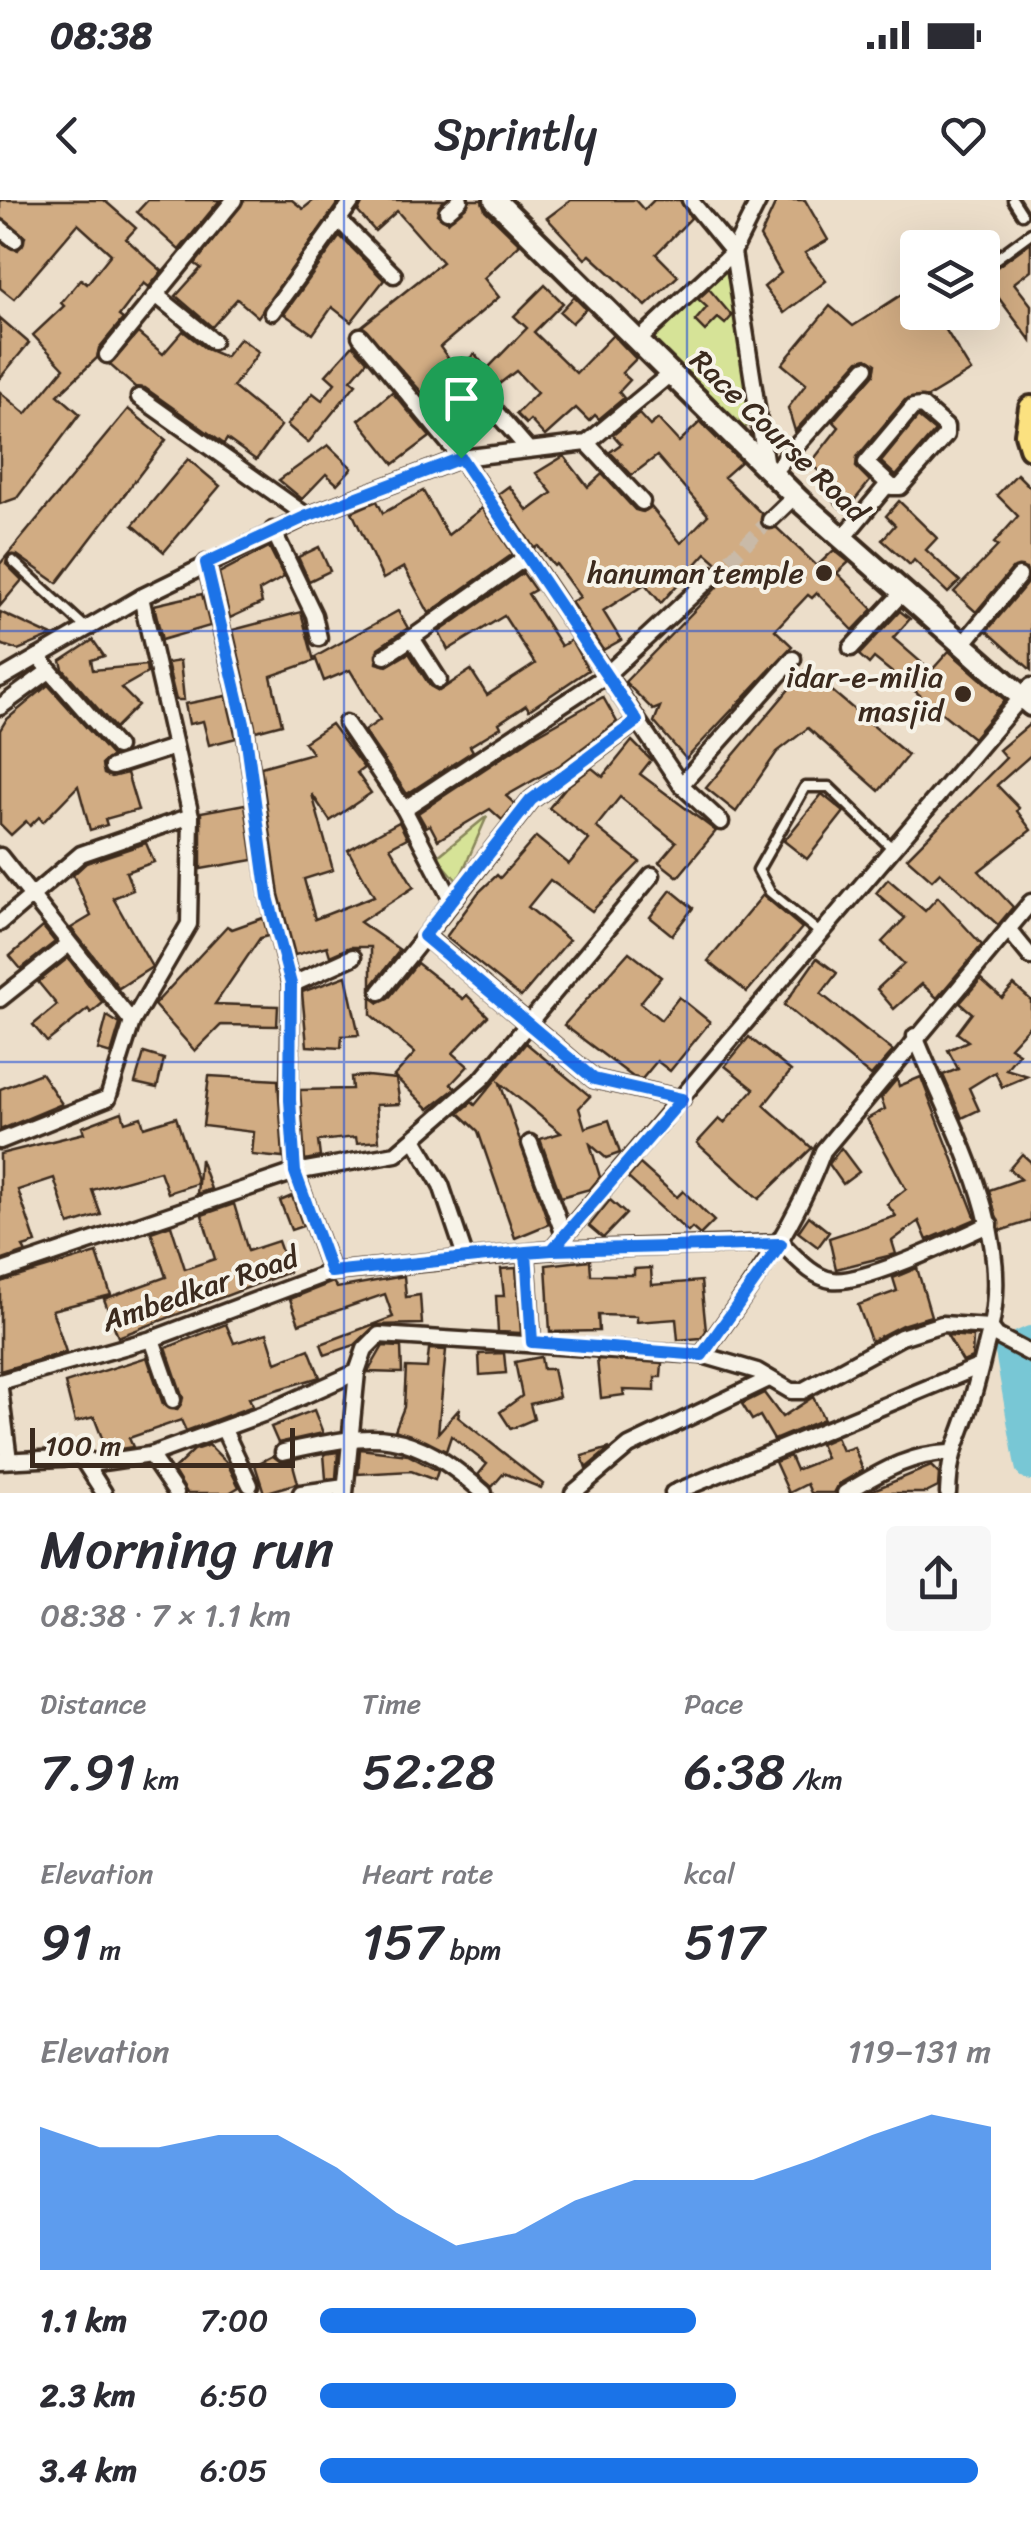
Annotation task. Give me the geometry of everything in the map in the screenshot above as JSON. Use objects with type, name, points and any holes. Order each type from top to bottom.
[{"type":"main road","points":[[1031,408],[1027,434],[1031,447]]},
{"type":"street","points":[[106,355],[234,200]]},
{"type":"street","points":[[272,312],[354,200]]},
{"type":"street","points":[[447,211],[460,200]]},
{"type":"street","name":"Race Course Road","points":[[496,200],[795,496],[1028,696]]},
{"type":"street","points":[[690,200],[733,252],[770,470]]},
{"type":"street","points":[[638,341],[733,252],[759,200]]},
{"type":"street","points":[[338,220],[394,275]]},
{"type":"street","points":[[0,228],[15,240]]},
{"type":"street","points":[[156,294],[213,340]]},
{"type":"street","points":[[360,336],[461,458],[681,785],[722,822]]},
{"type":"street","points":[[770,470],[866,368]]},
{"type":"street","points":[[0,679],[141,597],[307,516],[461,458],[587,443],[670,374]]},
{"type":"street","points":[[139,397],[307,516]]},
{"type":"street","points":[[486,401],[528,449]]},
{"type":"street","points":[[922,406],[946,427],[946,434],[900,487],[888,484],[868,467],[868,458],[913,407],[922,406]]},
{"type":"street","points":[[587,443],[642,502]]},
{"type":"street","points":[[843,538],[888,484]]},
{"type":"street","points":[[770,520],[795,496]]},
{"type":"street","points":[[273,530],[314,615],[319,638]]},
{"type":"street","points":[[385,656],[525,558]]},
{"type":"street","points":[[206,563],[245,728],[268,897],[291,984],[290,1100],[295,1172],[331,1272]]},
{"type":"street","points":[[404,809],[605,676],[715,574]]},
{"type":"street","points":[[963,644],[1019,576]]},
{"type":"street","points":[[851,648],[903,592]]},
{"type":"street","points":[[0,1141],[108,1098],[132,1022],[189,924],[192,816],[141,597]]},
{"type":"street","points":[[412,638],[440,680]]},
{"type":"street","points":[[38,657],[117,748]]},
{"type":"street","points":[[681,785],[794,659]]},
{"type":"street","points":[[1,709],[49,672]]},
{"type":"street","points":[[552,1250],[1028,696]]},
{"type":"street","points":[[380,992],[531,800],[637,721]]},
{"type":"street","points":[[346,723],[404,809],[452,901]]},
{"type":"street","points":[[112,767],[174,746]]},
{"type":"street","points":[[0,923],[81,854],[192,816]]},
{"type":"street","points":[[0,856],[132,1022]]},
{"type":"street","points":[[0,1272],[295,1172],[396,1154],[483,1078],[652,874]]},
{"type":"street","points":[[702,1355],[781,1244],[807,1194],[822,1151],[1031,902]]},
{"type":"street","points":[[1008,929],[1031,957]]},
{"type":"street","points":[[424,936],[594,1079],[682,1099]]},
{"type":"street","points":[[0,1000],[69,944]]},
{"type":"street","points":[[291,984],[353,958]]},
{"type":"street","points":[[916,1036],[990,1224],[997,1261],[994,1332],[978,1367],[968,1412],[950,1454],[948,1493]]},
{"type":"street","points":[[414,1139],[441,1185],[466,1259]]},
{"type":"street","points":[[530,1144],[564,1235]]},
{"type":"street","points":[[781,1244],[813,1272],[834,1281],[931,1251],[990,1224]]},
{"type":"street","name":"Ambedkar Road","points":[[0,1386],[152,1339],[331,1272],[552,1250],[781,1244]]},
{"type":"street","points":[[526,1252],[532,1342]]},
{"type":"street","points":[[301,1493],[345,1490],[357,1372],[365,1349],[379,1335],[702,1355],[791,1391],[802,1390],[901,1336],[942,1324],[994,1332],[1031,1354]]},
{"type":"street","points":[[152,1339],[173,1400]]},
{"type":"street","points":[[673,1493],[978,1367]]},
{"type":"street","points":[[0,1386],[5,1460],[81,1457],[96,1463],[150,1456],[224,1430],[357,1372]]},
{"type":"street","points":[[573,1493],[629,1446],[769,1380]]},
{"type":"street","points":[[224,1430],[250,1485]]},
{"type":"street","points":[[284,1452],[351,1437],[397,1439],[420,1446],[452,1465],[484,1493]]},
{"type":"street","points":[[844,1493],[896,1463],[922,1454],[950,1454]]},
{"type":"street","points":[[150,1456],[176,1493]]},
{"type":"street","points":[[81,1457],[104,1493]]},
{"type":"lane","points":[[1013,200],[1022,214]]},
{"type":"lane","points":[[1000,256],[1031,233]]},
{"type":"lane","points":[[13,562],[87,629]]},
{"type":"lane","points":[[823,936],[770,892],[758,870],[805,787],[829,788],[894,850]]},
{"type":"green space","points":[[721,269],[731,272],[753,416],[745,429],[737,428],[650,336]]},
{"type":"green space","points":[[487,816],[458,882],[437,857]]},
{"type":"building","points":[[0,200],[104,200],[136,228],[126,239],[162,271],[149,287],[144,283],[119,316],[123,319],[99,348],[97,358],[58,395],[80,414],[17,498],[0,504],[0,392],[26,414],[64,368],[33,335],[64,306],[61,303],[81,279],[87,284],[111,254],[78,224],[14,299],[0,288],[0,242],[18,250],[25,237],[0,218]]},
{"type":"building","points":[[148,200],[220,200],[179,250],[137,212]]},
{"type":"building","points":[[244,200],[292,200],[303,209],[314,200],[340,200],[258,317],[237,299],[212,327],[176,296],[201,268],[195,264]]},
{"type":"building","points":[[364,200],[444,200],[437,214],[448,222],[470,200],[482,200],[485,210],[520,244],[484,278],[499,297],[440,347],[456,369],[475,354],[487,369],[527,328],[514,316],[545,285],[563,303],[534,332],[576,373],[613,335],[636,359],[622,373],[630,380],[619,392],[624,398],[599,419],[595,415],[589,421],[576,408],[545,436],[530,420],[526,424],[516,414],[537,393],[516,371],[490,391],[478,394],[476,404],[488,420],[465,440],[362,326],[442,262],[397,211],[375,231],[358,212]]},
{"type":"building","points":[[571,200],[635,200],[644,210],[654,200],[680,200],[691,218],[656,254],[678,276],[646,306],[590,255],[585,259],[547,218]]},
{"type":"building","points":[[777,200],[805,200],[828,240],[805,253],[826,281],[784,313],[764,287],[781,273],[760,237]]},
{"type":"building","points":[[340,236],[384,280],[351,322],[332,307],[313,334],[284,314]]},
{"type":"building","points":[[1031,242],[1031,270],[1014,283],[1031,305],[1031,341],[1000,300],[1000,265]]},
{"type":"building","points":[[709,289],[732,316],[725,324],[718,318],[705,331],[695,321],[707,307],[698,299]]},
{"type":"building","points":[[900,296],[900,330],[946,330],[971,371],[928,397],[905,400],[857,457],[856,467],[870,481],[845,512],[828,497],[837,485],[810,464],[839,427],[833,421],[874,374],[876,364],[867,358],[859,360],[795,431],[788,408],[806,384],[782,364],[830,306],[853,326]]},
{"type":"building","points":[[574,297],[586,309],[572,323],[560,312]]},
{"type":"building","points":[[0,318],[29,343],[0,378]]},
{"type":"building","points":[[183,331],[206,349],[225,357],[240,338],[259,352],[233,387],[281,426],[256,460],[227,439],[224,444],[145,388],[135,387],[110,365],[138,333],[163,354]]},
{"type":"building","points":[[353,345],[367,361],[351,380],[356,384],[308,443],[287,425],[313,393],[322,400],[335,383],[326,375]]},
{"type":"building","points":[[392,392],[430,437],[394,464],[359,420]]},
{"type":"building","points":[[128,409],[166,440],[57,583],[17,555],[8,555],[6,564],[22,580],[0,606],[0,564]]},
{"type":"building","points":[[639,414],[650,426],[658,419],[679,442],[700,422],[741,462],[724,477],[762,514],[762,527],[777,528],[817,566],[834,550],[849,562],[837,573],[873,609],[853,630],[817,593],[812,598],[808,595],[775,630],[792,646],[686,759],[654,722],[660,707],[653,710],[625,682],[722,582],[723,568],[706,553],[661,603],[645,584],[603,611],[621,640],[603,650],[571,602],[580,597],[556,564],[538,546],[534,548],[498,494],[509,486],[528,511],[552,493],[536,473],[564,456],[588,487],[602,474],[635,510],[643,512],[651,507],[681,543],[708,515],[657,456],[632,475],[610,452],[621,444],[613,435]]},
{"type":"building","points":[[918,417],[935,431],[896,476],[881,462]]},
{"type":"building","points":[[328,445],[352,468],[337,484],[326,474],[302,499],[279,480]]},
{"type":"building","points":[[188,459],[220,486],[164,552],[133,525]]},
{"type":"building","points":[[1017,474],[1031,488],[1031,670],[987,631],[1028,582],[1026,569],[1012,569],[976,612],[954,592],[998,546],[994,543],[1018,516],[997,495]]},
{"type":"building","points":[[423,491],[448,535],[482,508],[513,554],[429,613],[404,567],[383,579],[352,512],[377,501],[383,513]]},
{"type":"building","points":[[899,501],[937,538],[926,550],[960,581],[948,593],[914,560],[910,565],[882,540],[895,525],[886,516]]},
{"type":"building","points":[[269,547],[284,577],[259,591],[262,603],[230,618],[219,573]]},
{"type":"building","points":[[319,547],[330,571],[309,581],[298,557]]},
{"type":"building","points":[[523,573],[535,590],[528,594],[561,646],[571,640],[588,670],[529,710],[526,705],[499,723],[501,727],[470,746],[473,751],[407,794],[364,731],[380,720],[350,670],[324,681],[315,657],[398,611],[408,628],[378,648],[377,663],[387,666],[409,653],[430,686],[439,691],[471,670],[487,695],[535,664],[504,616],[448,650],[439,632]]},
{"type":"building","points":[[202,594],[210,626],[162,640],[154,605]]},
{"type":"building","name":"idar-e-milia masjid","points":[[900,611],[910,619],[893,638],[931,671],[949,651],[1005,700],[973,738],[874,658],[869,664],[859,655]]},
{"type":"building","points":[[0,612],[52,636],[18,650],[0,644]]},
{"type":"building","points":[[301,612],[314,661],[271,676],[282,724],[256,731],[233,630]]},
{"type":"building","points":[[93,640],[104,656],[91,660],[93,670],[146,665],[147,673],[121,688],[138,705],[115,728],[63,669],[61,661]]},
{"type":"building","points":[[180,661],[184,700],[176,700],[167,663]]},
{"type":"building","points":[[806,669],[908,755],[879,791],[808,728],[777,752],[736,812],[706,788]]},
{"type":"building","points":[[48,685],[112,756],[102,764],[104,774],[111,777],[127,773],[138,810],[105,819],[107,825],[90,830],[78,786],[43,822],[39,817],[30,826],[26,821],[11,835],[0,824],[0,730],[6,720]]},
{"type":"building","points":[[226,696],[236,738],[209,745],[203,721],[189,724],[185,704]]},
{"type":"building","points":[[603,697],[617,722],[560,765],[506,796],[515,804],[502,820],[490,809],[438,840],[430,825],[426,827],[418,813],[536,735]]},
{"type":"building","points":[[1031,723],[1031,755],[997,785],[1019,808],[1017,811],[1031,830],[979,871],[1013,907],[998,925],[940,872],[932,880],[907,858],[1006,758],[999,750]]},
{"type":"building","points":[[331,724],[364,768],[357,773],[371,793],[330,821],[312,794],[333,870],[304,879],[315,919],[374,896],[348,850],[399,822],[407,838],[390,847],[414,887],[360,922],[400,950],[371,987],[371,947],[350,947],[330,956],[327,946],[295,955],[279,894],[261,767],[312,753],[304,742]]},
{"type":"building","points":[[632,741],[651,760],[640,774],[716,831],[678,877],[659,862],[676,842],[620,797],[596,827],[640,862],[592,911],[550,880],[528,907],[569,940],[521,997],[446,937],[478,893],[497,875],[500,878],[536,837],[569,864],[589,840],[549,808],[566,787],[592,768],[603,777]]},
{"type":"building","points":[[822,794],[844,812],[807,859],[784,841]]},
{"type":"building","points":[[245,804],[253,860],[201,869],[201,812]]},
{"type":"building","points":[[146,843],[154,862],[126,872],[133,890],[113,898],[152,967],[119,988],[71,928],[91,916],[73,875],[86,863]]},
{"type":"building","points":[[888,879],[925,911],[938,897],[982,945],[937,998],[922,984],[894,1009],[877,989],[904,964],[882,942],[905,918],[876,893]]},
{"type":"building","points":[[671,890],[693,908],[672,935],[650,917]]},
{"type":"building","points":[[763,895],[802,928],[747,992],[708,961]]},
{"type":"building","points":[[263,918],[268,936],[260,938],[215,1004],[278,1006],[277,1026],[221,1025],[195,1051],[154,1005],[227,926],[232,929]]},
{"type":"building","points":[[43,927],[55,942],[21,969],[10,956]]},
{"type":"building","points":[[629,952],[661,977],[640,1003],[661,1020],[679,997],[710,1022],[670,1071],[657,1061],[642,1079],[633,1077],[564,1025]]},
{"type":"building","points":[[68,958],[103,1003],[91,1013],[88,1009],[47,1042],[33,1025],[57,1005],[38,982]]},
{"type":"building","points":[[817,958],[837,973],[821,994],[893,1051],[871,1076],[784,1005]]},
{"type":"building","points":[[417,963],[463,999],[467,995],[488,1016],[453,1053],[468,1066],[451,1084],[456,1088],[429,1109],[394,1076],[415,1053],[371,1015],[371,997],[379,1003],[388,999]]},
{"type":"building","points":[[346,976],[359,1035],[342,1036],[341,1048],[307,1046],[302,992]]},
{"type":"building","points":[[981,979],[1002,998],[1014,985],[1031,1000],[1031,1024],[1010,1047],[1019,1053],[1006,1069],[1028,1076],[1002,1087],[995,1072],[969,1088],[979,1110],[962,1118],[943,1075],[958,1069],[948,1050],[968,1041],[957,1033],[972,1013],[960,1003]]},
{"type":"building","points":[[107,1016],[120,1024],[111,1054],[98,1050]]},
{"type":"building","points":[[749,1037],[791,1071],[764,1105],[812,1148],[759,1199],[697,1143],[719,1119],[724,1123],[754,1089],[725,1066]]},
{"type":"building","points":[[526,1043],[590,1096],[579,1108],[585,1128],[609,1120],[620,1153],[606,1158],[590,1144],[600,1177],[590,1189],[561,1197],[540,1139],[561,1133],[500,1083],[549,1224],[515,1238],[478,1131],[459,1113],[472,1102],[475,1105]]},
{"type":"building","points":[[144,1053],[164,1059],[157,1088],[135,1083]]},
{"type":"building","points":[[41,1073],[62,1104],[0,1130],[0,1089]]},
{"type":"building","points":[[209,1076],[278,1080],[283,1158],[252,1155],[254,1132],[203,1126]]},
{"type":"building","points":[[351,1077],[396,1079],[400,1104],[376,1105],[379,1141],[357,1143],[356,1137],[318,1141],[320,1157],[305,1160],[300,1090],[352,1089]]},
{"type":"building","points":[[921,1077],[976,1219],[927,1240],[919,1221],[892,1241],[896,1254],[836,1269],[829,1238],[896,1216],[887,1204],[906,1189],[867,1119],[885,1109],[881,1098],[897,1079],[899,1086]]},
{"type":"building","points":[[122,1112],[125,1122],[141,1117],[144,1127],[176,1117],[198,1183],[168,1193],[160,1171],[92,1190],[101,1215],[69,1225],[54,1178],[18,1190],[36,1243],[23,1247],[26,1252],[0,1261],[0,1154],[84,1133],[82,1127]]},
{"type":"building","points":[[841,1148],[859,1172],[843,1184],[829,1164]]},
{"type":"building","points":[[1022,1154],[1031,1162],[1031,1221],[1000,1231],[989,1190],[1021,1179],[1009,1169]]},
{"type":"building","points":[[200,1159],[211,1189],[197,1194]]},
{"type":"building","points":[[640,1164],[677,1197],[683,1191],[714,1221],[700,1235],[692,1228],[688,1232],[628,1178]]},
{"type":"building","points":[[292,1196],[303,1226],[291,1230],[280,1201]]},
{"type":"building","points":[[610,1200],[626,1214],[603,1238],[589,1226]]},
{"type":"building","points":[[234,1204],[248,1251],[278,1241],[289,1272],[118,1337],[104,1299],[166,1277],[151,1232],[171,1225],[185,1269],[215,1259],[202,1215]]},
{"type":"building","points":[[809,1216],[829,1232],[818,1247],[798,1232]]},
{"type":"building","points":[[97,1253],[111,1295],[52,1310],[66,1352],[0,1371],[0,1282]]},
{"type":"building","points":[[590,1260],[591,1275],[634,1275],[634,1269],[651,1268],[652,1285],[701,1281],[706,1331],[701,1338],[678,1340],[676,1319],[637,1322],[637,1316],[598,1315],[599,1331],[550,1332],[546,1265]]},
{"type":"building","points":[[516,1268],[521,1333],[498,1332],[496,1296],[504,1296],[501,1269]]},
{"type":"building","points":[[917,1268],[931,1316],[871,1341],[858,1305],[897,1291],[893,1278]]},
{"type":"building","points":[[404,1276],[406,1297],[420,1295],[422,1324],[376,1325],[355,1345],[325,1355],[321,1344],[393,1317],[385,1294],[299,1324],[290,1299],[333,1282],[337,1288]]},
{"type":"building","points":[[226,1324],[234,1343],[267,1333],[276,1362],[309,1349],[320,1377],[249,1398],[253,1406],[186,1431],[181,1420],[129,1438],[133,1447],[107,1451],[94,1417],[75,1422],[65,1383],[147,1357],[163,1404],[177,1410],[183,1398],[166,1348]]},
{"type":"building","points":[[947,1335],[973,1337],[972,1358],[963,1362]]},
{"type":"building","points":[[383,1346],[401,1347],[402,1373],[368,1372]]},
{"type":"building","points":[[429,1349],[446,1350],[438,1433],[460,1408],[458,1417],[543,1484],[541,1488],[504,1473],[492,1487],[478,1475],[487,1464],[451,1436],[446,1451],[395,1430],[404,1407],[406,1367],[427,1368]]},
{"type":"building","points":[[504,1353],[506,1373],[480,1375],[479,1354]]},
{"type":"building","points":[[541,1357],[543,1369],[553,1369],[559,1397],[530,1404],[534,1419],[511,1429],[500,1412],[522,1396],[515,1362]]},
{"type":"building","points":[[597,1359],[662,1363],[661,1377],[655,1377],[655,1391],[623,1390],[624,1395],[601,1398]]},
{"type":"building","points":[[764,1393],[782,1417],[813,1397],[824,1419],[774,1440],[760,1416],[752,1420],[742,1404]]},
{"type":"building","points":[[314,1410],[323,1433],[278,1443],[271,1427]]},
{"type":"building","points":[[836,1437],[842,1451],[854,1447],[863,1470],[839,1484],[834,1493],[811,1493],[807,1484],[789,1493],[775,1462],[790,1456],[796,1470],[826,1458],[820,1444]]},
{"type":"building","points":[[209,1445],[227,1463],[239,1487],[229,1493],[187,1493],[173,1470],[194,1450]]},
{"type":"building","points":[[610,1448],[586,1468],[582,1456]]},
{"type":"building","points":[[360,1449],[408,1455],[438,1471],[435,1480],[411,1471],[358,1474]]},
{"type":"building","points":[[338,1452],[336,1478],[326,1479],[324,1454]]},
{"type":"building","points":[[273,1456],[281,1462],[292,1461],[298,1483],[264,1493],[255,1465]]},
{"type":"building","points":[[931,1466],[939,1474],[938,1487],[926,1493],[866,1493]]},
{"type":"waterway","points":[[1031,1342],[1011,1351],[1031,1465]]},
{"type":"tunnel","points":[[715,574],[770,520]]},
{"type":"place","name":"hanuman temple","points":[[824,573]]},
{"type":"place","name":"idar-e-milia masjid","points":[[963,694]]},
{"type":"route","points":[[461,458],[307,516],[206,563],[245,728],[268,897],[291,984],[290,1100],[295,1172],[331,1272],[526,1252],[552,1250],[781,1244],[702,1355],[532,1342],[526,1252],[552,1250],[682,1099],[594,1079],[424,936],[531,800],[637,721],[461,458]]}]
